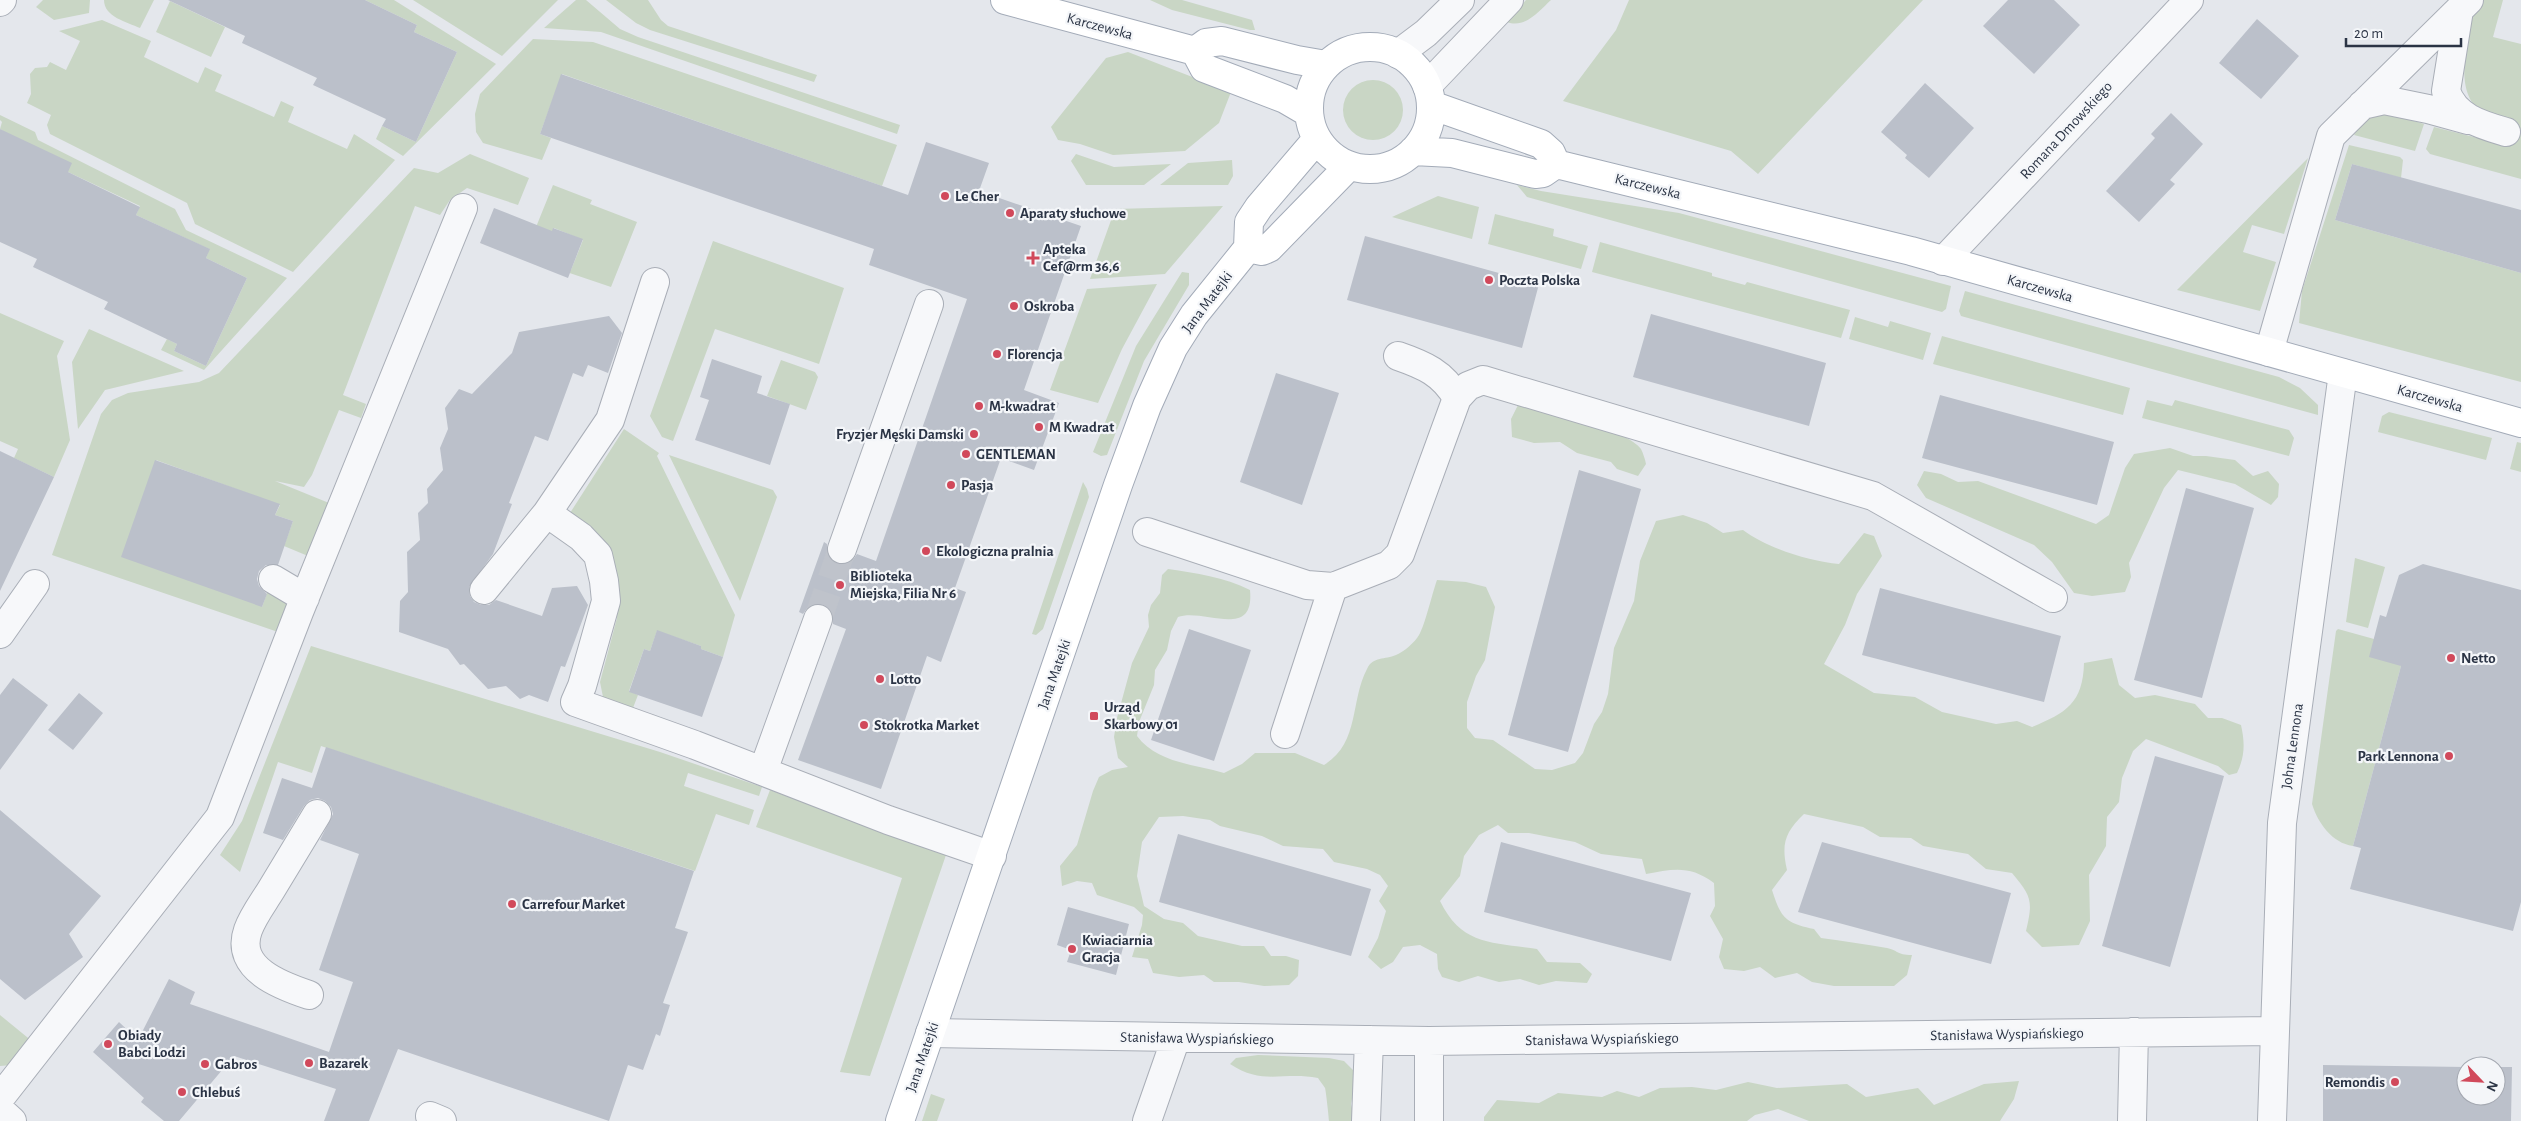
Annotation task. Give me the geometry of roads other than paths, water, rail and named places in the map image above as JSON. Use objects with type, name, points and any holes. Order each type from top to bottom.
[{"type":"main road","name":"Karczewska","points":[[1005,0],[1195,51]]},
{"type":"main road","points":[[1309,113],[1285,99],[1204,68],[1195,51],[1206,43],[1222,41],[1297,60],[1326,65]]},
{"type":"main road","points":[[1378,47],[1398,54],[1415,66],[1429,95],[1427,130],[1413,151],[1402,160],[1376,169],[1349,166],[1325,150],[1317,139],[1311,126],[1309,113],[1312,87],[1326,65],[1350,50],[1378,47]]},
{"type":"main road","points":[[1413,151],[1452,153],[1535,174],[1543,173],[1556,164],[1551,153],[1541,144],[1429,95]]},
{"type":"main road","points":[[1317,139],[1259,207],[1249,222],[1248,248],[1262,251],[1268,248],[1349,166]]},
{"type":"main road","name":"Karczewska","points":[[1556,164],[1943,261],[2521,424]]},
{"type":"main road","name":"Jana Matejki","points":[[900,1121],[1125,466],[1156,383],[1194,316],[1248,248]]},
{"type":"street","points":[[1398,54],[1426,33],[1460,0]]},
{"type":"street","points":[[1429,95],[1509,0]]},
{"type":"street","name":"Romana Dmowskiego","points":[[1943,261],[2190,0]]},
{"type":"street","points":[[2269,352],[2331,136],[2464,5]]},
{"type":"street","points":[[2464,5],[2446,91],[2448,99],[2472,122]]},
{"type":"street","points":[[2362,105],[2384,100],[2428,109],[2506,132]]},
{"type":"street","points":[[0,1098],[220,817],[305,598],[463,208]]},
{"type":"street","points":[[484,590],[547,514],[610,420],[655,282]]},
{"type":"street","points":[[842,549],[929,304]]},
{"type":"street","points":[[1398,356],[1435,371],[1448,382],[1457,398]]},
{"type":"street","name":"Johna Lennona","points":[[2272,1121],[2282,823],[2343,374]]},
{"type":"street","points":[[1147,532],[1284,579],[1307,585],[1333,587],[1389,565],[1400,554],[1457,398],[1468,386],[1483,380],[1873,496],[2053,598]]},
{"type":"street","points":[[547,514],[581,537],[598,556],[604,581],[606,601],[582,686],[575,702],[763,771],[888,820],[992,856]]},
{"type":"street","points":[[273,579],[305,598]]},
{"type":"street","points":[[0,634],[35,584]]},
{"type":"street","points":[[1285,734],[1333,587]]},
{"type":"street","points":[[763,771],[818,619]]},
{"type":"street","points":[[309,995],[279,985],[267,977],[249,957],[245,943],[248,929],[253,920],[317,814]]},
{"type":"street","name":"Stanisława Wyspiańskiego","points":[[930,1033],[1429,1041],[2274,1031]]},
{"type":"street","points":[[2132,1121],[2134,1032]]},
{"type":"street","points":[[1147,1121],[1176,1038]]},
{"type":"street","points":[[1366,1121],[1369,1040]]},
{"type":"street","points":[[1429,1041],[1429,1121]]},
{"type":"street","points":[[0,1110],[12,1121]]},
{"type":"tunnel","points":[[818,619],[842,549]]},
{"type":"place","name":"Le Cher","points":[[945,196]]},
{"type":"place","name":"Aparaty słuchowe","points":[[1010,213]]},
{"type":"place","name":"Apteka Cef@rm 36,6","points":[[1033,258]]},
{"type":"place","name":"Poczta Polska","points":[[1489,280]]},
{"type":"place","name":"Oskroba","points":[[1014,306]]},
{"type":"place","name":"Florencja","points":[[997,354]]},
{"type":"place","name":"M-kwadrat","points":[[979,406]]},
{"type":"place","name":"M Kwadrat","points":[[1039,427]]},
{"type":"place","name":"Fryzjer Męski Damski","points":[[974,434]]},
{"type":"place","name":"GENTLEMAN","points":[[966,454]]},
{"type":"place","name":"Pasja","points":[[951,485]]},
{"type":"place","name":"Ekologiczna pralnia","points":[[926,551]]},
{"type":"place","name":"Biblioteka Miejska, Filia Nr 6","points":[[840,585]]},
{"type":"place","name":"Netto","points":[[2451,658]]},
{"type":"place","name":"Lotto","points":[[880,679]]},
{"type":"place","name":"Urząd Skarbowy 01","points":[[1094,716]]},
{"type":"place","name":"Stokrotka Market","points":[[864,725]]},
{"type":"place","name":"Park Lennona","points":[[2449,756]]},
{"type":"place","name":"Carrefour Market","points":[[512,904]]},
{"type":"place","name":"Kwiaciarnia Gracja","points":[[1072,949]]},
{"type":"place","name":"Obiady Babci Lodzi","points":[[108,1044]]},
{"type":"place","name":"Bazarek","points":[[309,1063]]},
{"type":"place","name":"Gabros","points":[[205,1064]]},
{"type":"place","name":"Remondis","points":[[2395,1082]]},
{"type":"place","name":"Chlebuś","points":[[182,1092]]}]
